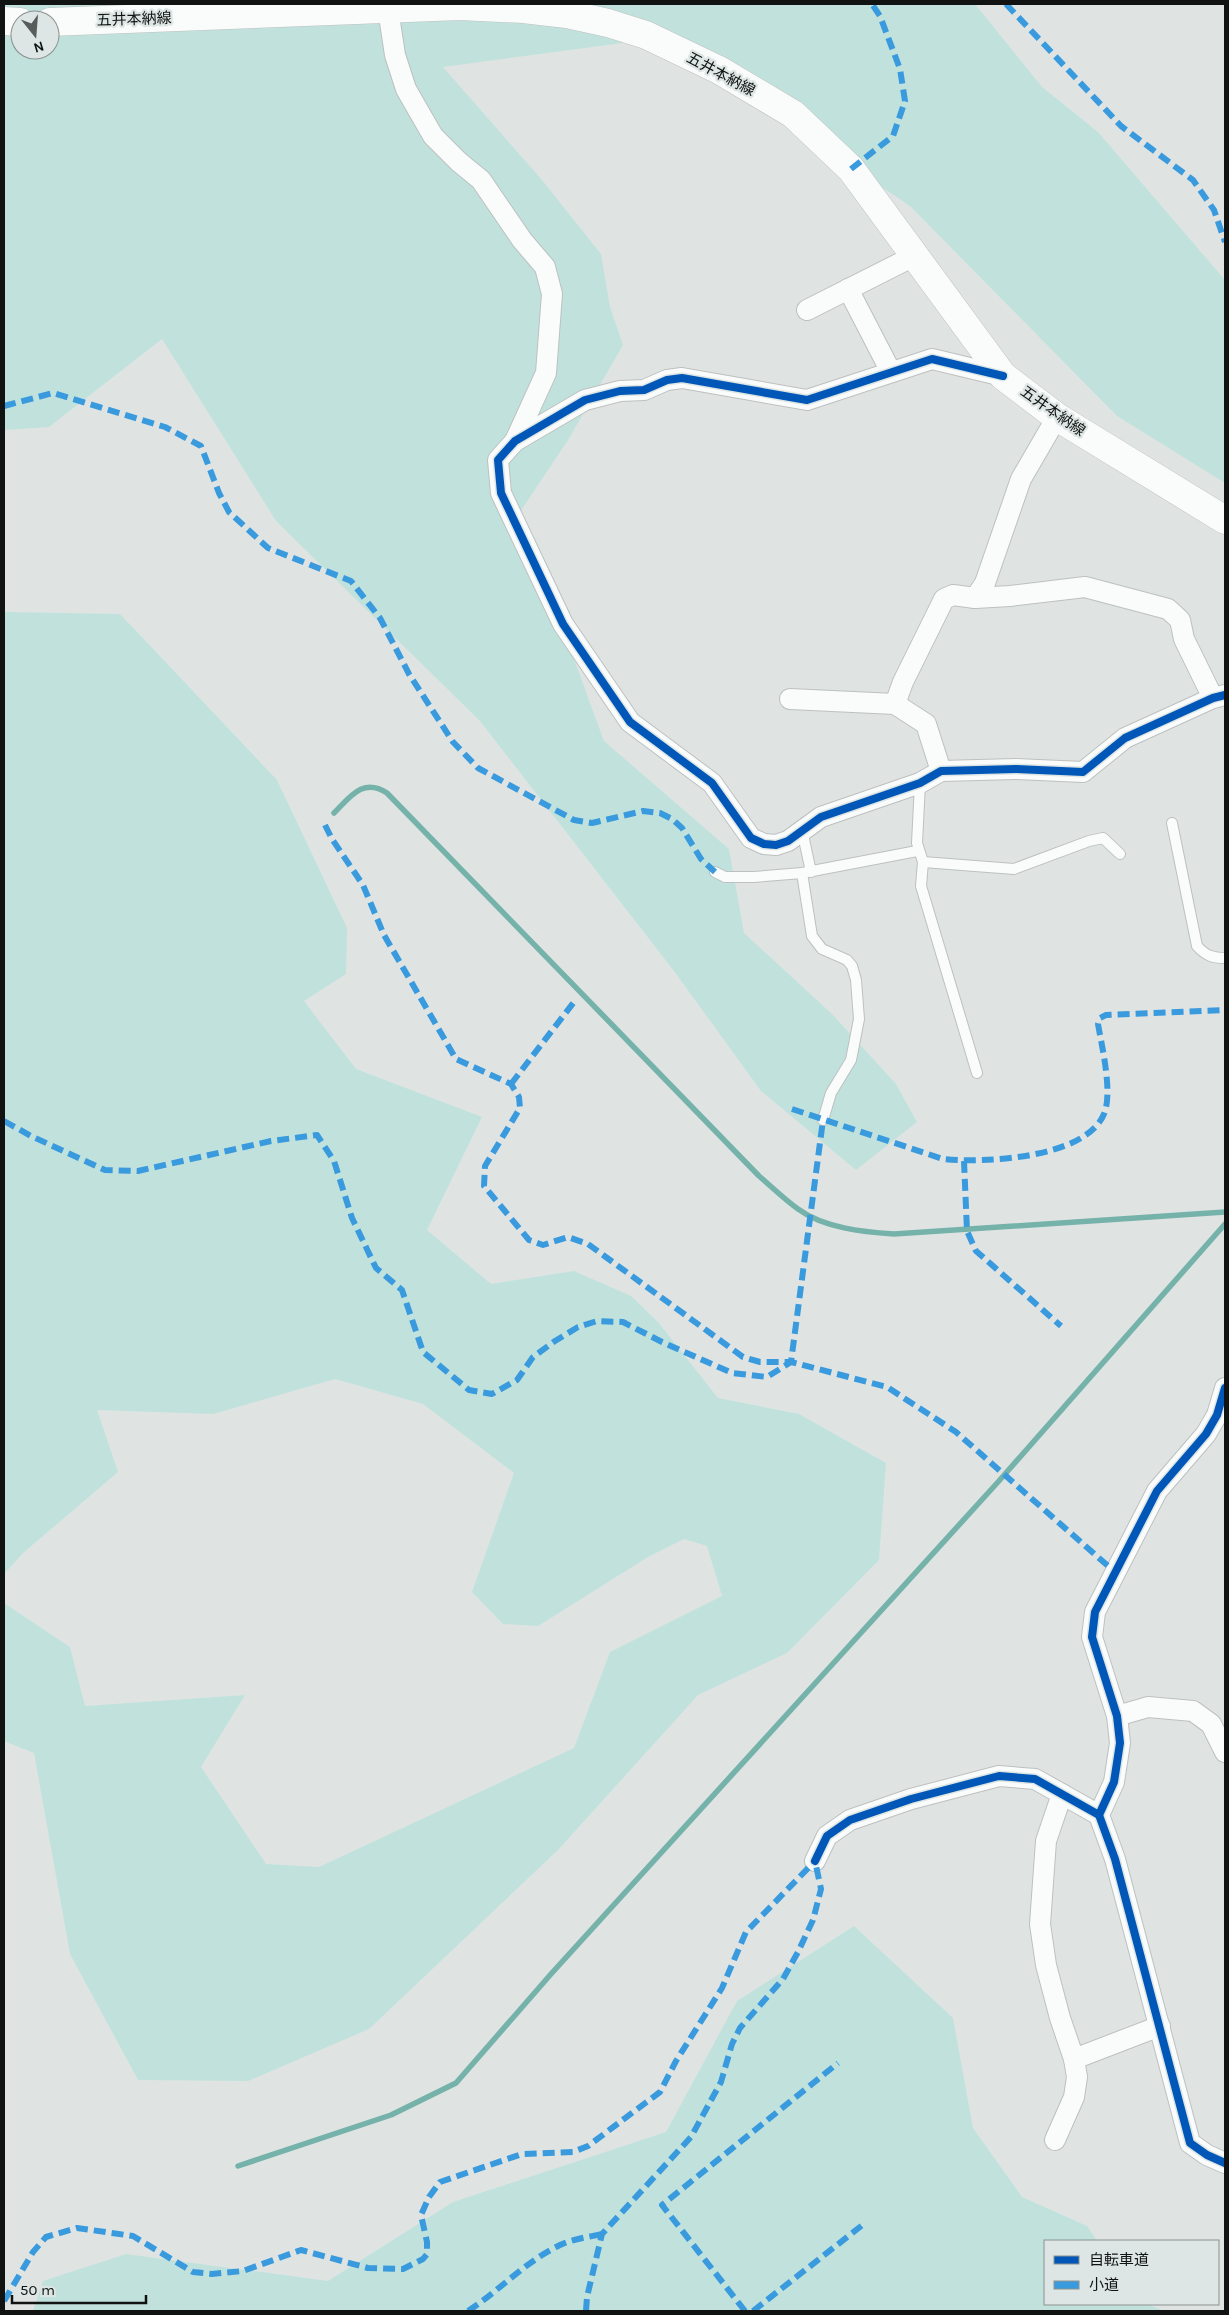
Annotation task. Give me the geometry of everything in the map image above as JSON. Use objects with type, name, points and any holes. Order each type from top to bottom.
[{"type":"main road","name":"五井本納線","points":[[60,22],[388,9],[523,8],[567,14],[608,23],[646,36],[719,70],[793,114],[851,169],[1003,376],[1057,417],[1225,520]]},
{"type":"street","points":[[388,9],[395,55],[406,89],[422,117],[434,136],[459,162],[481,180],[522,240],[545,267],[552,294],[546,373],[515,441],[498,460],[501,493],[511,518],[563,624],[630,722],[712,783],[751,838],[764,844],[776,845],[788,841],[821,817],[920,782],[941,771],[1016,769],[1083,772],[1125,738],[1219,697],[1184,639],[1180,620],[1168,609],[1085,587],[975,598],[953,595],[944,599],[903,682],[895,704]]},
{"type":"street","points":[[807,310],[916,255]]},
{"type":"street","points":[[848,289],[891,372]]},
{"type":"street","points":[[515,441],[585,400],[620,391],[644,390],[667,380],[682,378],[806,400],[932,358],[1003,376]]},
{"type":"street","points":[[975,598],[985,583],[1021,479],[1057,417]]},
{"type":"street","points":[[790,699],[895,704],[926,724],[941,771]]},
{"type":"street","points":[[1099,1815],[1114,1782],[1120,1743],[1117,1716],[1092,1637],[1095,1612],[1157,1490],[1206,1434],[1217,1415],[1225,1388]]},
{"type":"street","points":[[1117,1716],[1148,1707],[1193,1712],[1211,1724],[1225,1752]]},
{"type":"street","points":[[816,1861],[827,1836],[850,1820],[965,1783],[999,1776],[1035,1779],[1099,1815],[1115,1860],[1190,2143],[1207,2155],[1225,2163]]},
{"type":"street","points":[[1055,2140],[1074,2097],[1077,2076],[1074,2059],[1060,2018],[1046,1965],[1040,1924],[1046,1841],[1062,1794]]},
{"type":"street","points":[[1074,2059],[1160,2026]]},
{"type":"lane","points":[[920,782],[918,851],[923,862],[921,886],[976,1073]]},
{"type":"lane","points":[[1172,823],[1197,946],[1205,954],[1213,958],[1225,958]]},
{"type":"lane","points":[[802,830],[812,936],[822,949],[847,960],[852,966],[856,980],[859,1019],[851,1060],[831,1093],[823,1120]]},
{"type":"lane","points":[[923,862],[1014,869],[1089,841],[1103,838],[1120,854]]},
{"type":"lane","points":[[715,872],[725,877],[754,878],[806,873],[918,851]]},
{"type":"green space","points":[[4,4],[975,4],[1042,87],[1098,132],[1225,280],[1225,483],[1117,416],[910,206],[660,38],[443,67],[542,180],[601,254],[610,307],[623,345],[568,440],[520,512],[604,741],[729,849],[744,933],[832,1014],[896,1084],[917,1122],[856,1170],[761,1091],[674,971],[480,721],[276,521],[162,339],[49,427],[4,430]]},
{"type":"green space","points":[[4,612],[120,614],[277,780],[347,928],[346,974],[304,1001],[356,1069],[482,1117],[427,1230],[491,1284],[574,1271],[631,1296],[658,1322],[718,1398],[799,1414],[886,1463],[879,1560],[787,1653],[698,1695],[558,1850],[369,2029],[248,2081],[138,2080],[70,1954],[34,1753],[4,1741],[4,1603],[70,1647],[85,1706],[245,1695],[201,1767],[266,1864],[319,1867],[574,1748],[610,1652],[722,1596],[707,1546],[684,1539],[648,1557],[538,1626],[503,1624],[472,1592],[514,1473],[423,1404],[335,1379],[213,1414],[97,1410],[118,1472],[23,1553],[4,1574]]},
{"type":"green space","points":[[854,1926],[953,2018],[973,2128],[1022,2197],[1087,2226],[1096,2240],[1044,2240],[1044,2305],[1149,2305],[1165,2311],[33,2311],[43,2281],[126,2254],[328,2281],[453,2202],[666,2132],[737,2001]]},
{"type":"waterway","points":[[334,813],[351,795],[364,788],[371,787],[387,793],[759,1176],[798,1209],[820,1221],[844,1228],[894,1234],[1225,1212]]},
{"type":"waterway","points":[[238,2166],[391,2115],[456,2083],[551,1974],[998,1482],[1225,1224]]},
{"type":"marked path","points":[[851,169],[893,136],[905,101],[900,69],[880,16],[872,4]]},
{"type":"marked path","points":[[1006,4],[1121,126],[1193,180],[1214,210],[1225,242]]},
{"type":"marked path","points":[[4,406],[53,393],[165,427],[201,446],[219,493],[229,512],[268,548],[351,581],[380,618],[409,674],[453,742],[478,768],[574,820],[592,823],[643,811],[660,813],[672,819],[682,828],[701,859],[715,872]]},
{"type":"marked path","points":[[325,825],[332,839],[363,885],[384,935],[456,1059],[511,1084],[519,1097],[520,1108],[485,1166],[484,1186],[529,1240],[543,1245],[568,1237],[588,1244],[743,1357],[760,1362],[791,1362],[887,1387],[956,1432],[1116,1573]]},
{"type":"marked path","points":[[511,1084],[574,1002]]},
{"type":"marked path","points":[[792,1109],[943,1159],[982,1160],[1031,1155],[1076,1141],[1093,1129],[1104,1114],[1107,1082],[1098,1024],[1100,1018],[1106,1015],[1225,1010]]},
{"type":"marked path","points":[[4,1121],[31,1136],[105,1170],[138,1171],[271,1141],[317,1135],[334,1161],[352,1218],[376,1268],[402,1290],[423,1352],[469,1390],[492,1394],[517,1380],[533,1357],[555,1341],[578,1327],[597,1321],[623,1322],[662,1342],[732,1373],[767,1377],[791,1362],[823,1120]]},
{"type":"marked path","points":[[964,1161],[967,1231],[976,1251],[1061,1326]]},
{"type":"marked path","points":[[4,2301],[33,2252],[46,2237],[77,2228],[133,2236],[193,2272],[212,2274],[243,2271],[301,2250],[368,2268],[403,2269],[423,2259],[427,2254],[427,2242],[421,2215],[429,2197],[440,2182],[522,2154],[573,2152],[588,2146],[660,2092],[676,2061],[722,1988],[746,1932],[815,1861]]},
{"type":"marked path","points":[[586,2311],[587,2297],[602,2234],[691,2137],[721,2082],[732,2044],[740,2028],[783,1979],[798,1952],[813,1920],[821,1889],[815,1861]]},
{"type":"marked path","points":[[745,2311],[662,2205],[838,2063]]},
{"type":"marked path","points":[[753,2311],[865,2223]]},
{"type":"marked path","points":[[468,2311],[536,2259],[560,2245],[602,2234]]},
{"type":"cycle path","points":[[1003,376],[932,359],[807,400],[682,378],[667,380],[644,390],[620,391],[585,400],[515,441],[498,460],[501,493],[563,624],[630,722],[712,783],[751,838],[764,844],[776,845],[788,841],[821,817],[920,783],[941,771],[1016,769],[1083,772],[1125,738],[1213,698],[1225,695]]},
{"type":"cycle path","points":[[1099,1815],[1114,1782],[1120,1743],[1117,1716],[1092,1637],[1095,1612],[1157,1491],[1206,1434],[1217,1415],[1225,1388]]},
{"type":"cycle path","points":[[815,1861],[827,1836],[850,1820],[911,1799],[999,1776],[1035,1779],[1099,1815],[1115,1859],[1190,2143],[1207,2155],[1225,2163]]}]
